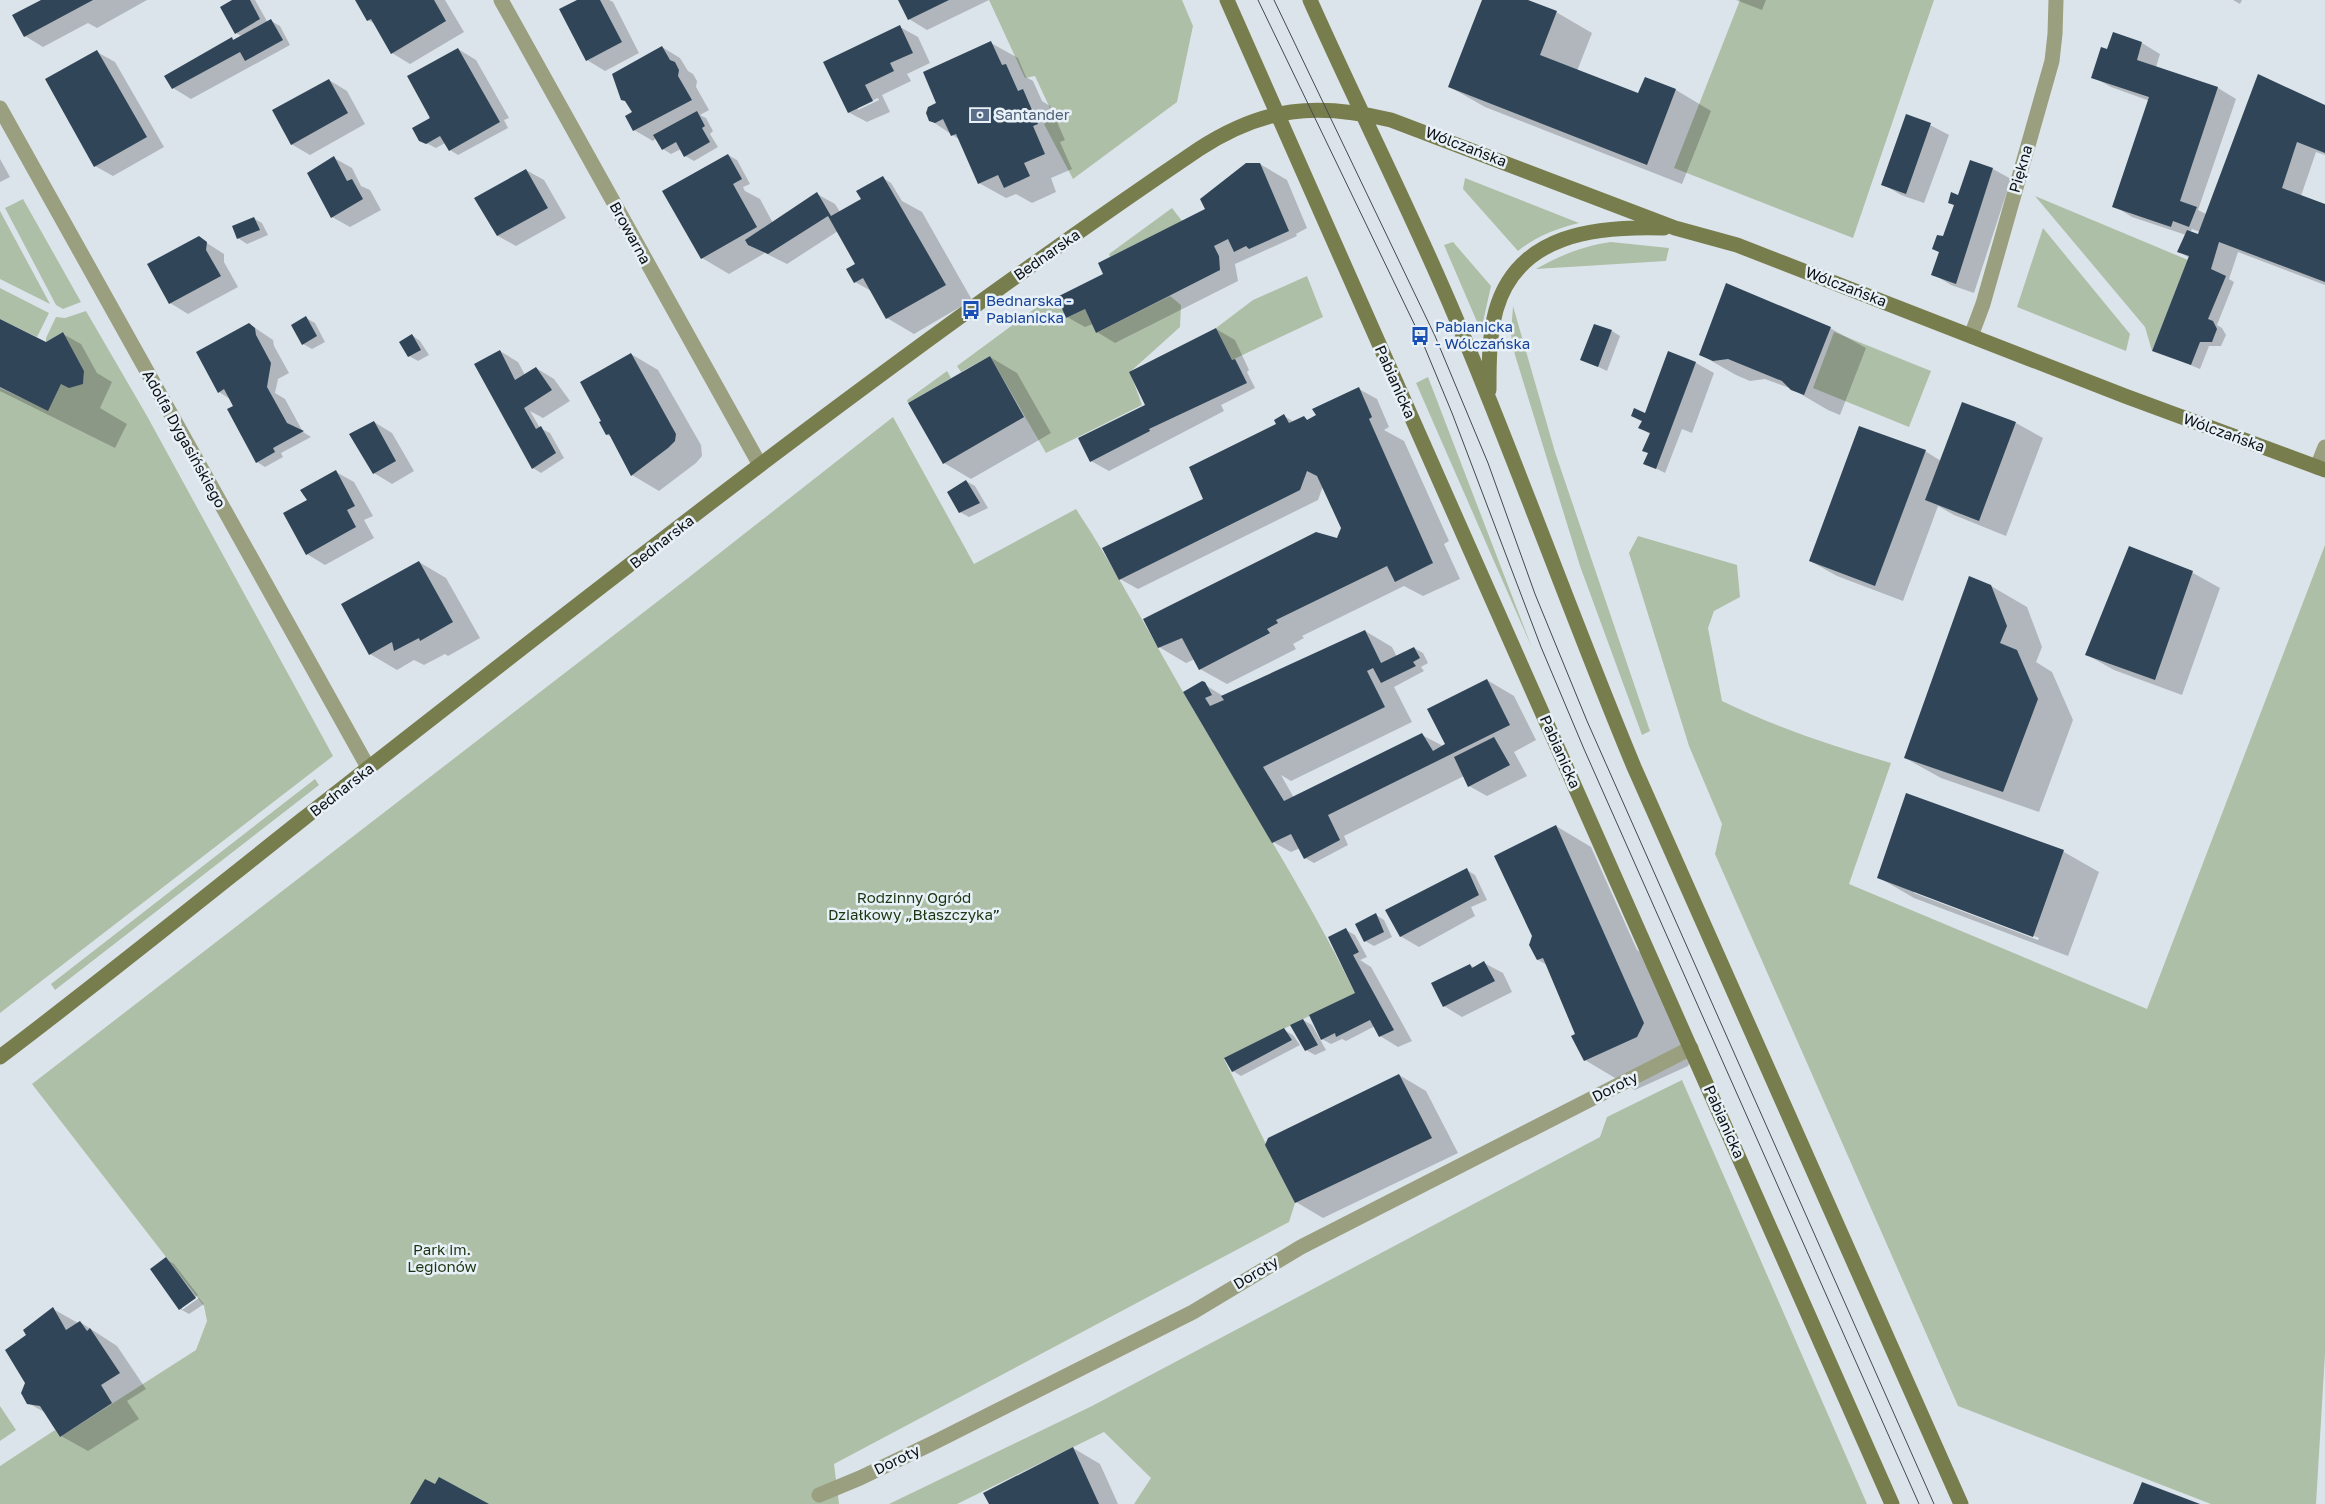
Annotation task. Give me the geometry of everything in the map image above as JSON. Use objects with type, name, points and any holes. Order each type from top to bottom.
[{"type":"street","name":"Browarna","points":[[501,0],[760,465]]},
{"type":"street","name":"Pabianicka","points":[[1227,0],[1892,1504]]},
{"type":"street","points":[[1310,0],[1364,113],[1454,314],[1489,396],[1592,666],[1634,767],[1961,1504]]},
{"type":"street","name":"Piękna","points":[[1972,336],[1983,304],[2052,61],[2056,0]]},
{"type":"street","name":"Adolfa Dygasińskiego","points":[[0,108],[369,769]]},
{"type":"street","name":"Bednarska","points":[[0,1057],[760,465],[1003,287],[1185,158],[1232,129],[1276,114],[1326,110],[1364,113]]},
{"type":"street","name":"Wólczańska","points":[[1364,113],[1434,135],[1676,228],[1737,245],[2125,396],[2321,468]]},
{"type":"street","points":[[1489,396],[1489,351],[1496,308],[1513,276],[1526,259],[1562,238],[1596,230],[1634,227],[1676,228]]},
{"type":"street","points":[[2321,468],[2325,448]]},
{"type":"street","name":"Doroty","points":[[819,1495],[869,1474],[1193,1312],[1301,1246],[1691,1048]]},
{"type":"green space","points":[[989,0],[1182,0],[1193,26],[1177,102],[1073,179],[1044,124],[1054,117],[1035,76],[1025,78]]},
{"type":"green space","points":[[1740,0],[1934,0],[1853,238],[1674,168]]},
{"type":"green space","points":[[1465,178],[1579,223],[1547,234],[1532,241],[1518,251],[1463,189]]},
{"type":"green space","points":[[2035,196],[2188,260],[2152,351],[2145,327]]},
{"type":"green space","points":[[23,199],[81,302],[63,309],[56,305],[5,208]]},
{"type":"green space","points":[[1172,208],[1182,221],[1110,257],[1109,254]]},
{"type":"green space","points":[[0,211],[50,304],[0,279]]},
{"type":"green space","points":[[2043,228],[2130,334],[2126,351],[2017,307]]},
{"type":"green space","points":[[1453,242],[1491,286],[1481,331],[1444,245]]},
{"type":"green space","points":[[1611,242],[1669,248],[1666,261],[1536,269],[1572,252]]},
{"type":"green space","points":[[1307,276],[1323,317],[1232,360],[1216,328],[1253,300]]},
{"type":"green space","points":[[0,288],[49,313],[37,337],[0,319]]},
{"type":"green space","points":[[1052,296],[1057,297],[1066,318],[1085,309],[1096,333],[1170,296],[1181,305],[1180,327],[1130,372],[1142,405],[1046,453],[990,356],[961,372],[957,366]]},
{"type":"green space","points":[[1513,306],[1555,452],[1650,731],[1642,735],[1580,566],[1515,355],[1511,335]]},
{"type":"green space","points":[[86,311],[147,416],[333,756],[0,1013],[0,388],[48,410],[61,384],[83,384],[84,371],[63,332],[46,342],[46,338],[56,317],[65,318]]},
{"type":"green space","points":[[1834,332],[1931,371],[1909,427],[1813,388]]},
{"type":"green space","points":[[947,371],[951,378],[908,403],[907,400]]},
{"type":"green space","points":[[1428,377],[1532,648],[1416,383]]},
{"type":"green space","name":"Rodzinny Ogród Działkowy „Błaszczyka”","points":[[893,417],[974,564],[1076,509],[1107,558],[1193,709],[1297,885],[1355,993],[1224,1059],[1295,1203],[1289,1222],[834,1464],[839,1504],[0,1504],[0,1466],[55,1430],[60,1437],[196,1350],[207,1321],[204,1306],[32,1084],[688,578]]},
{"type":"green space","points":[[1638,536],[1737,565],[1740,597],[1714,611],[1708,628],[1722,701],[1763,720],[1805,736],[1891,763],[1849,884],[2147,1009],[2325,545],[2325,1354],[2316,1504],[2211,1504],[1958,1406],[1715,854],[1722,824],[1689,746],[1629,553]]},
{"type":"green space","points":[[315,779],[319,785],[55,990],[51,984]]},
{"type":"green space","points":[[1682,1080],[1867,1504],[1134,1504],[1151,1478],[1104,1432],[957,1504],[889,1504],[1092,1406],[1600,1137],[1607,1117]]},
{"type":"green space","points":[[0,1406],[16,1430],[0,1441]]},
{"type":"building","points":[[41,0],[93,0],[24,37],[12,15]]},
{"type":"building","points":[[232,0],[250,0],[260,19],[235,34],[220,7]]},
{"type":"building","points":[[355,0],[434,0],[446,21],[391,54],[371,19],[367,21]]},
{"type":"building","points":[[577,0],[600,0],[622,42],[586,61],[559,9]]},
{"type":"building","points":[[898,0],[949,0],[908,20]]},
{"type":"building","points":[[1482,0],[1528,0],[1557,11],[1540,55],[1638,93],[1645,77],[1676,89],[1647,165],[1448,87]]},
{"type":"building","points":[[271,19],[283,40],[245,61],[240,52],[172,89],[164,76],[232,37],[233,40]]},
{"type":"building","points":[[900,25],[913,53],[890,63],[894,71],[865,85],[873,101],[848,113],[823,62]]},
{"type":"building","points":[[2113,32],[2142,42],[2137,60],[2218,87],[2180,201],[2197,207],[2189,227],[2173,221],[2171,227],[2112,207],[2149,97],[2091,78],[2101,47],[2107,49]]},
{"type":"building","name":"Santander","points":[[991,41],[1002,65],[1006,64],[1018,91],[1023,89],[1038,124],[1033,126],[1045,154],[1024,163],[1030,176],[1004,188],[998,175],[978,184],[956,134],[951,136],[943,119],[935,123],[929,121],[926,113],[928,107],[936,103],[923,72]]},
{"type":"building","points":[[662,46],[670,60],[675,62],[679,70],[678,76],[692,100],[633,131],[625,116],[632,112],[625,101],[621,100],[612,74]]},
{"type":"building","points":[[458,48],[500,122],[449,151],[440,136],[426,144],[419,141],[412,128],[430,118],[407,76]]},
{"type":"building","points":[[97,50],[147,137],[94,167],[45,79]]},
{"type":"building","points":[[2258,74],[2325,105],[2325,153],[2297,142],[2282,188],[2325,204],[2325,282],[2219,242],[2211,269],[2226,276],[2208,319],[2213,321],[2217,329],[2212,342],[2200,342],[2191,365],[2152,351],[2189,256],[2177,252],[2187,230],[2198,234]]},
{"type":"building","points":[[329,79],[348,113],[291,145],[272,110]]},
{"type":"building","points":[[697,111],[705,126],[702,128],[710,142],[684,157],[676,142],[662,150],[653,135]]},
{"type":"building","points":[[1906,114],[1931,123],[1906,194],[1881,185]]},
{"type":"building","points":[[728,154],[742,179],[733,184],[757,227],[701,259],[662,191]]},
{"type":"building","points":[[334,156],[347,181],[352,179],[363,199],[331,218],[307,173]]},
{"type":"building","points":[[1970,160],[1993,168],[1956,284],[1931,275],[1939,252],[1932,249],[1937,235],[1943,236],[1954,205],[1948,203],[1951,192],[1958,195]]},
{"type":"building","points":[[1246,163],[1260,163],[1289,231],[1249,249],[1246,246],[1234,252],[1228,239],[1214,246],[1219,256],[1220,270],[1096,333],[1085,309],[1066,318],[1057,297],[1103,274],[1098,263],[1205,209],[1200,199]]},
{"type":"building","points":[[526,169],[548,208],[497,236],[474,198]]},
{"type":"building","points":[[883,176],[946,285],[886,319],[863,278],[854,283],[846,269],[855,264],[828,216],[768,254],[748,245],[745,240],[817,192],[831,216],[861,199],[856,191]]},
{"type":"building","points":[[254,217],[260,230],[237,239],[232,226]]},
{"type":"building","points":[[199,236],[207,242],[206,250],[221,276],[169,304],[147,264]]},
{"type":"building","points":[[1726,283],[1831,327],[1804,395],[1791,390],[1782,381],[1728,359],[1713,361],[1699,355]]},
{"type":"building","points":[[306,316],[317,336],[302,345],[291,325]]},
{"type":"building","points":[[0,319],[46,342],[63,332],[84,371],[83,384],[69,388],[61,384],[48,411],[0,387]]},
{"type":"building","points":[[249,323],[255,328],[256,335],[271,363],[267,387],[287,423],[304,431],[273,448],[275,452],[256,463],[227,409],[233,406],[224,389],[218,393],[196,352]]},
{"type":"building","points":[[1594,324],[1612,330],[1598,367],[1580,360]]},
{"type":"building","points":[[1216,328],[1232,360],[1235,359],[1247,383],[1149,429],[1150,431],[1090,462],[1078,438],[1145,405],[1129,372]]},
{"type":"building","points":[[412,334],[421,350],[408,357],[399,342]]},
{"type":"building","points":[[500,350],[515,380],[536,367],[552,390],[524,408],[536,429],[541,426],[556,453],[532,469],[474,364]]},
{"type":"building","points":[[1668,351],[1696,362],[1656,469],[1643,464],[1648,453],[1642,451],[1650,433],[1638,428],[1642,421],[1631,416],[1634,408],[1645,413]]},
{"type":"building","points":[[631,353],[676,434],[675,441],[668,448],[631,476],[609,434],[606,435],[599,422],[601,421],[580,382]]},
{"type":"building","points":[[990,356],[1024,417],[943,464],[908,403]]},
{"type":"building","points":[[1359,387],[1372,417],[1369,419],[1433,563],[1395,582],[1387,566],[1276,620],[1278,623],[1267,629],[1270,633],[1199,670],[1182,638],[1158,648],[1143,619],[1316,532],[1337,538],[1341,528],[1317,476],[1307,471],[1300,490],[1119,580],[1102,548],[1203,499],[1189,467],[1276,424],[1274,420],[1284,414],[1289,423],[1304,416],[1307,420],[1316,415],[1312,409]]},
{"type":"building","points":[[1962,402],[2016,422],[1979,521],[1925,500]]},
{"type":"building","points":[[374,421],[396,461],[373,474],[349,434]]},
{"type":"building","points":[[1859,426],[1926,450],[1875,586],[1809,561]]},
{"type":"building","points":[[336,470],[355,506],[347,510],[356,527],[306,555],[283,513],[307,500],[300,490]]},
{"type":"building","points":[[966,480],[980,503],[959,513],[947,492]]},
{"type":"building","points":[[2129,546],[2193,571],[2155,680],[2085,655]]},
{"type":"building","points":[[419,561],[453,622],[420,641],[419,638],[394,651],[392,642],[369,655],[341,604]]},
{"type":"building","points":[[1969,576],[1991,585],[2007,626],[2000,643],[2017,650],[2038,699],[2003,792],[1904,758]]},
{"type":"building","points":[[1365,630],[1381,663],[1414,647],[1420,658],[1413,662],[1416,666],[1381,683],[1373,668],[1367,671],[1385,707],[1263,767],[1284,801],[1422,733],[1433,751],[1445,744],[1427,709],[1487,679],[1510,725],[1328,815],[1340,840],[1304,859],[1291,834],[1272,843],[1183,692],[1202,681],[1205,682],[1212,695],[1205,698],[1210,706],[1224,700],[1221,696]]},
{"type":"building","points":[[1494,737],[1510,765],[1468,787],[1454,757]]},
{"type":"building","points":[[1906,793],[2064,850],[2033,937],[1877,878]]},
{"type":"building","points":[[1556,825],[1644,1023],[1637,1037],[1584,1061],[1571,1036],[1575,1034],[1543,958],[1537,960],[1529,945],[1532,936],[1494,856]]},
{"type":"building","points":[[1467,868],[1479,895],[1400,937],[1385,910]]},
{"type":"building","points":[[1376,913],[1384,932],[1364,942],[1355,924]]},
{"type":"building","points":[[1346,928],[1359,952],[1353,955],[1394,1030],[1379,1037],[1370,1020],[1336,1037],[1335,1033],[1321,1040],[1309,1015],[1355,993],[1328,937]]},
{"type":"building","points":[[1484,961],[1495,981],[1443,1007],[1431,983],[1470,964],[1472,968]]},
{"type":"building","points":[[1303,1019],[1318,1045],[1305,1051],[1290,1025]]},
{"type":"building","points":[[1284,1028],[1292,1040],[1232,1072],[1224,1058]]},
{"type":"building","points":[[1399,1074],[1432,1138],[1295,1203],[1265,1145],[1268,1138]]},
{"type":"building","points":[[166,1257],[196,1298],[179,1310],[150,1269]]},
{"type":"building","points":[[53,1307],[66,1330],[80,1321],[87,1331],[90,1328],[120,1373],[101,1385],[112,1403],[60,1437],[40,1406],[27,1404],[21,1393],[25,1383],[5,1350],[26,1335],[23,1330]]},
{"type":"building","points":[[1073,1447],[1099,1504],[989,1504],[983,1493]]},
{"type":"building","points":[[439,1477],[489,1504],[410,1504],[425,1479],[435,1484]]},
{"type":"building","points":[[2142,1482],[2200,1504],[2133,1504]]},
{"type":"tram line","points":[[1258,0],[1420,336],[1452,413],[1541,647],[1584,749],[1919,1504]]},
{"type":"tram line","points":[[1274,0],[1435,336],[1488,463],[1535,594],[1587,721],[1934,1504]]},
{"type":"place","name":"Santander","points":[[980,115]]},
{"type":"place","name":"Bednarska - Pabianicka","points":[[971,310]]},
{"type":"place","name":"Pabianicka - Wólczańska","points":[[1420,336]]},
{"type":"park label","name":"Park im. Legionów","points":[[442,1258]]}]
